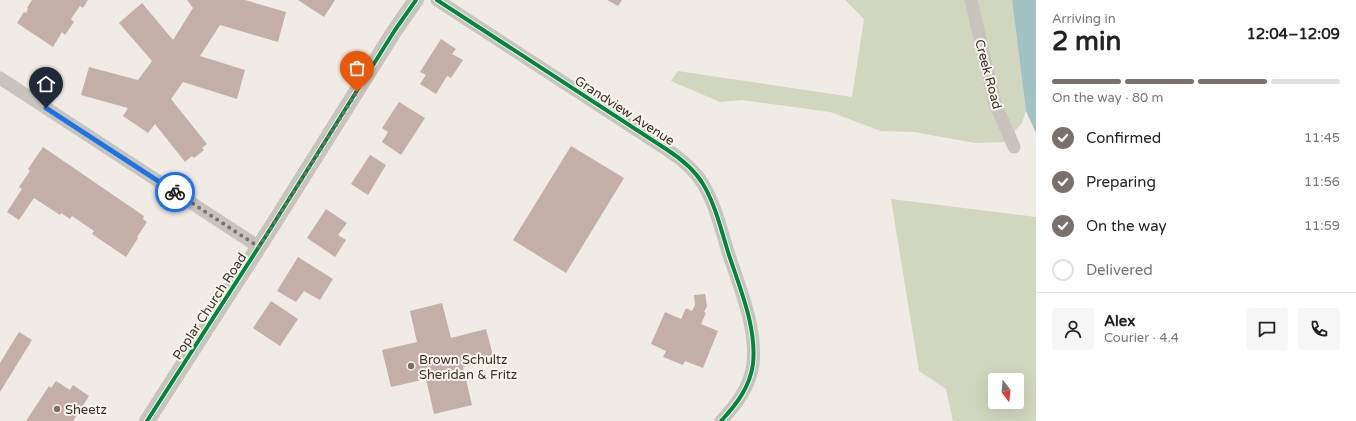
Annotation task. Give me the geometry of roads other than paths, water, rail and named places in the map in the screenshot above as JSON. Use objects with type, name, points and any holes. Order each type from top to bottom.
[{"type":"street","name":"Poplar Church Road","points":[[147,421],[259,247],[395,30],[416,0]]},
{"type":"street","name":"Grandview Avenue","points":[[437,0],[666,148],[690,167],[702,182],[715,211],[748,314],[754,349],[753,365],[748,383],[742,396],[721,421]]},
{"type":"street","name":"Creek Road","points":[[971,0],[995,103],[1014,147]]},
{"type":"street","points":[[0,78],[259,247]]},
{"type":"water","points":[[1012,0],[1036,0],[1036,133],[1026,111]]},
{"type":"place","name":"Brown Schultz Sheridan & Fritz","points":[[411,366]]},
{"type":"place","name":"Sheetz","points":[[57,409]]}]
